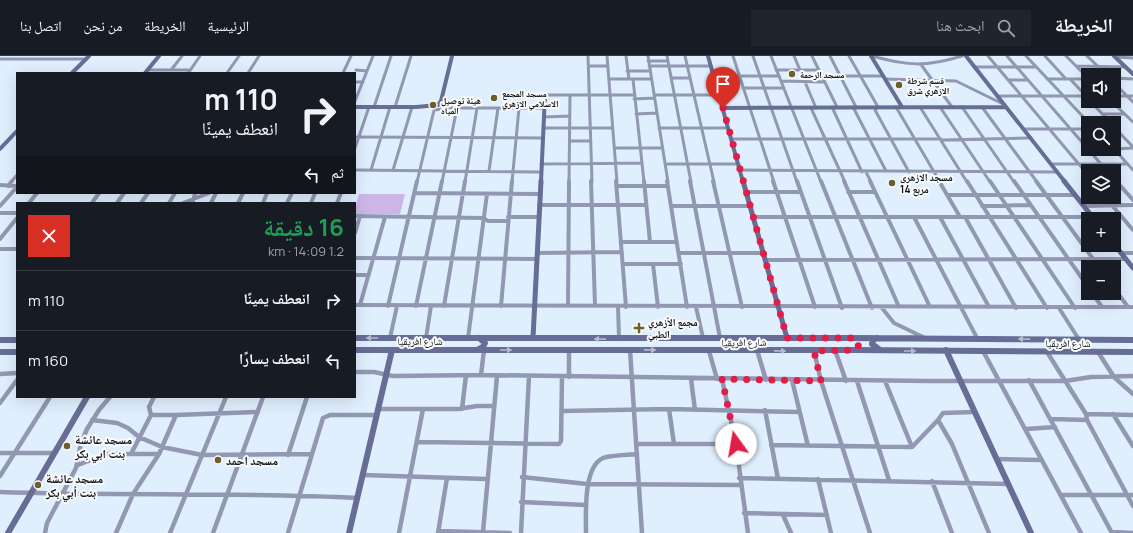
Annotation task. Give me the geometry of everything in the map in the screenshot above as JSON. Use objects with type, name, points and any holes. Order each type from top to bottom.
[{"type":"street","points":[[146,72],[159,56]]},
{"type":"street","points":[[171,70],[182,56]]},
{"type":"street","points":[[146,72],[171,70],[189,72],[200,56]]},
{"type":"street","points":[[228,72],[238,56]]},
{"type":"street","points":[[249,72],[259,56]]},
{"type":"street","points":[[343,72],[351,56]]},
{"type":"street","points":[[356,99],[373,56]]},
{"type":"street","points":[[391,56],[372,107],[357,137],[543,138]]},
{"type":"street","points":[[371,170],[380,137],[411,56]]},
{"type":"street","points":[[388,306],[434,108],[441,102],[452,56]]},
{"type":"street","points":[[588,56],[595,306]]},
{"type":"street","points":[[607,56],[626,306]]},
{"type":"street","points":[[626,56],[634,97],[650,242]]},
{"type":"street","points":[[648,56],[687,307]]},
{"type":"street","points":[[667,56],[720,338]]},
{"type":"street","points":[[685,56],[742,307]]},
{"type":"street","points":[[708,56],[787,338]]},
{"type":"street","points":[[733,56],[815,307]]},
{"type":"street","points":[[753,56],[792,171],[801,192],[842,308]]},
{"type":"street","points":[[771,56],[872,308]]},
{"type":"street","points":[[794,56],[800,70]]},
{"type":"street","points":[[812,56],[847,139],[875,192],[930,307]]},
{"type":"street","points":[[830,56],[886,172]]},
{"type":"street","points":[[849,56],[878,107]]},
{"type":"street","points":[[871,56],[903,64],[922,66],[936,64],[962,56]]},
{"type":"street","points":[[871,56],[902,107]]},
{"type":"street","points":[[966,56],[1089,212]]},
{"type":"street","points":[[988,56],[1081,167]]},
{"type":"street","points":[[1007,56],[1081,141]]},
{"type":"street","points":[[1026,56],[1082,116]]},
{"type":"street","points":[[1045,56],[1081,91]]},
{"type":"street","points":[[1066,56],[1081,71]]},
{"type":"street","points":[[1087,56],[1098,67]]},
{"type":"street","points":[[0,59],[88,57]]},
{"type":"street","points":[[73,72],[88,57]]},
{"type":"street","points":[[1115,57],[1133,58]]},
{"type":"street","points":[[1115,57],[1133,74]]},
{"type":"street","points":[[648,61],[668,61]]},
{"type":"street","points":[[589,66],[608,66]]},
{"type":"street","points":[[649,66],[711,66]]},
{"type":"street","points":[[922,66],[952,107]]},
{"type":"street","points":[[974,67],[1035,66]]},
{"type":"street","points":[[1076,66],[1133,69]]},
{"type":"street","points":[[356,70],[367,71]]},
{"type":"street","points":[[776,70],[819,70]]},
{"type":"street","points":[[628,71],[650,71]]},
{"type":"street","points":[[714,76],[778,76]]},
{"type":"street","points":[[821,76],[860,76],[956,81],[1005,105]]},
{"type":"street","points":[[671,78],[690,78]]},
{"type":"street","points":[[1047,79],[1081,78]]},
{"type":"street","points":[[1121,78],[1133,79]]},
{"type":"street","points":[[609,79],[651,79]]},
{"type":"street","points":[[1008,80],[1028,80]]},
{"type":"street","points":[[781,81],[824,82]]},
{"type":"street","points":[[356,82],[363,82]]},
{"type":"street","points":[[805,82],[816,108]]},
{"type":"street","points":[[743,88],[784,88]]},
{"type":"street","points":[[1121,90],[1133,102]]},
{"type":"street","points":[[533,338],[545,95],[654,97],[674,95],[719,95]]},
{"type":"street","points":[[568,306],[570,95]]},
{"type":"street","points":[[997,96],[1081,97]]},
{"type":"street","points":[[1121,96],[1133,96]]},
{"type":"street","points":[[723,108],[982,107],[1005,105]]},
{"type":"street","points":[[356,107],[544,108]]},
{"type":"street","points":[[393,170],[412,107]]},
{"type":"street","points":[[878,107],[875,110],[909,172]]},
{"type":"street","points":[[896,107],[948,195],[989,259],[1016,308]]},
{"type":"street","points":[[920,107],[1046,308]]},
{"type":"street","points":[[940,107],[1075,308]]},
{"type":"street","points":[[962,107],[1081,277]]},
{"type":"street","points":[[982,107],[1093,259]]},
{"type":"street","points":[[416,306],[457,108]]},
{"type":"street","points":[[444,306],[477,108]]},
{"type":"street","points":[[489,171],[498,108]]},
{"type":"street","points":[[501,306],[518,108]]},
{"type":"street","points":[[811,108],[826,139],[899,308]]},
{"type":"street","points":[[1096,108],[1102,114],[1125,114]]},
{"type":"street","points":[[1119,108],[1133,122]]},
{"type":"street","points":[[636,114],[657,113]]},
{"type":"street","points":[[544,116],[570,116]]},
{"type":"street","points":[[543,128],[612,128]]},
{"type":"street","points":[[659,128],[728,128]]},
{"type":"street","points":[[1023,129],[1081,128]]},
{"type":"street","points":[[0,149],[16,132]]},
{"type":"street","points":[[1121,135],[1133,148]]},
{"type":"street","points":[[732,139],[941,140],[1031,138]]},
{"type":"street","points":[[570,141],[591,141]]},
{"type":"street","points":[[614,148],[662,148]]},
{"type":"street","points":[[1121,149],[1133,148]]},
{"type":"street","points":[[1094,156],[1101,164]]},
{"type":"street","points":[[1120,156],[1133,170]]},
{"type":"street","points":[[541,164],[641,163]]},
{"type":"street","points":[[665,164],[739,164]]},
{"type":"street","points":[[1051,164],[1079,164]]},
{"type":"street","points":[[1121,164],[1127,164]]},
{"type":"street","points":[[356,170],[541,172]]},
{"type":"street","points":[[740,170],[840,172],[1057,172]]},
{"type":"street","points":[[8,186],[16,177]]},
{"type":"street","points":[[0,185],[16,186]]},
{"type":"street","points":[[617,186],[668,186]]},
{"type":"street","points":[[0,206],[16,187]]},
{"type":"street","points":[[1121,187],[1133,200]]},
{"type":"street","points":[[746,192],[801,192]]},
{"type":"street","points":[[848,192],[875,192]]},
{"type":"street","points":[[414,193],[540,194]]},
{"type":"street","points":[[30,202],[36,194]]},
{"type":"street","points":[[193,202],[208,194]]},
{"type":"street","points":[[468,338],[487,194]]},
{"type":"street","points":[[948,195],[1076,195]]},
{"type":"street","points":[[539,205],[646,205]]},
{"type":"street","points":[[982,206],[1030,205]]},
{"type":"street","points":[[1112,205],[1133,230]]},
{"type":"street","points":[[1084,206],[1133,205]]},
{"type":"street","points":[[672,206],[750,206]]},
{"type":"street","points":[[0,213],[16,213]]},
{"type":"street","points":[[356,216],[484,218],[487,220],[538,217]]},
{"type":"street","points":[[356,230],[360,216]]},
{"type":"street","points":[[385,217],[369,275],[357,305],[842,308],[1131,307]]},
{"type":"street","points":[[753,217],[1081,218]]},
{"type":"street","points":[[914,217],[977,338]]},
{"type":"street","points":[[940,217],[989,307]]},
{"type":"street","points":[[0,238],[16,219]]},
{"type":"street","points":[[621,242],[677,242]]},
{"type":"street","points":[[0,249],[16,249]]},
{"type":"street","points":[[356,258],[505,259],[568,253],[622,252]]},
{"type":"street","points":[[679,253],[763,253]]},
{"type":"street","points":[[1121,253],[1133,253]]},
{"type":"street","points":[[1121,253],[1133,268]]},
{"type":"street","points":[[765,260],[1126,259]]},
{"type":"street","points":[[623,264],[680,264]]},
{"type":"street","points":[[653,264],[658,307]]},
{"type":"street","points":[[356,275],[369,275]]},
{"type":"street","points":[[1121,296],[1131,307]]},
{"type":"street","points":[[1097,300],[1102,307]]},
{"type":"street","points":[[390,338],[397,306]]},
{"type":"street","points":[[426,338],[431,306]]},
{"type":"street","points":[[618,306],[619,339]]},
{"type":"street","points":[[696,307],[703,338]]},
{"type":"street","points":[[882,308],[887,318],[892,323],[925,338]]},
{"type":"street","points":[[1059,308],[1077,339],[1071,341],[1071,346],[1076,350],[1084,352]]},
{"type":"street","name":"شارع افريقيا","points":[[356,338],[977,338],[1133,340]]},
{"type":"street","points":[[477,350],[483,347],[485,343],[479,338]]},
{"type":"street","points":[[851,338],[856,340],[859,346],[854,350]]},
{"type":"street","points":[[878,338],[873,340],[872,344],[876,348],[883,350]]},
{"type":"street","points":[[1047,339],[1058,345],[1058,350],[1050,352],[1130,496],[1133,506]]},
{"type":"street","points":[[0,340],[16,340]]},
{"type":"street","name":"شارع افريقيا","points":[[356,350],[946,350],[1133,352]]},
{"type":"street","points":[[349,533],[392,350]]},
{"type":"street","points":[[481,375],[484,350]]},
{"type":"street","points":[[569,350],[569,377]]},
{"type":"street","points":[[630,350],[640,484],[642,533]]},
{"type":"street","points":[[757,350],[766,380]]},
{"type":"street","points":[[835,350],[846,381]]},
{"type":"street","points":[[946,350],[1031,533]]},
{"type":"street","points":[[709,351],[720,379],[736,444],[739,478],[748,533]]},
{"type":"street","points":[[814,351],[821,381],[870,533]]},
{"type":"street","points":[[983,351],[1081,533]]},
{"type":"street","points":[[0,352],[16,352]]},
{"type":"street","points":[[1098,352],[1114,376],[1133,394]]},
{"type":"street","points":[[356,372],[374,372],[397,377],[481,375],[821,381],[1065,381],[1076,378],[1133,376]]},
{"type":"street","points":[[0,374],[16,373]]},
{"type":"street","points":[[462,409],[466,375]]},
{"type":"street","points":[[483,532],[486,479],[497,376]]},
{"type":"street","points":[[521,533],[522,477],[528,376]]},
{"type":"street","points":[[417,442],[490,444],[561,443],[562,377]]},
{"type":"street","points":[[691,379],[695,410]]},
{"type":"street","points":[[792,380],[808,446]]},
{"type":"street","points":[[1029,380],[1112,532],[1133,533]]},
{"type":"street","points":[[0,403],[16,381]]},
{"type":"street","points":[[857,381],[889,480]]},
{"type":"street","points":[[885,381],[912,447]]},
{"type":"street","points":[[0,476],[49,398]]},
{"type":"street","points":[[8,533],[86,398]]},
{"type":"street","points":[[45,533],[47,523],[78,464],[83,437],[92,420],[109,398]]},
{"type":"street","points":[[131,454],[151,415],[149,407],[154,398]]},
{"type":"street","points":[[170,533],[226,398]]},
{"type":"street","points":[[213,533],[263,398]]},
{"type":"street","points":[[288,455],[307,398]]},
{"type":"street","points":[[288,533],[321,421],[326,415],[423,409],[462,409],[477,406],[494,406]]},
{"type":"street","points":[[399,533],[423,409]]},
{"type":"street","points":[[562,411],[669,409],[765,410],[799,412]]},
{"type":"street","points":[[669,409],[674,444]]},
{"type":"street","points":[[765,410],[778,479]]},
{"type":"street","points":[[151,415],[258,412]]},
{"type":"street","points":[[771,445],[912,447],[943,413],[974,412]]},
{"type":"street","points":[[1051,419],[1113,414],[1133,415]]},
{"type":"street","points":[[1113,414],[1133,446]]},
{"type":"street","points":[[116,533],[133,494],[159,454],[176,415]]},
{"type":"street","points":[[92,420],[118,423],[128,428],[139,437],[162,447],[202,455],[242,456],[311,454]]},
{"type":"street","points":[[938,420],[952,444],[989,533]]},
{"type":"street","points":[[1026,429],[1055,427]]},
{"type":"street","points":[[636,444],[736,444]]},
{"type":"street","points":[[0,453],[54,453]]},
{"type":"street","points":[[78,464],[106,454],[159,454]]},
{"type":"street","points":[[586,533],[587,484],[595,465],[600,462],[602,458],[637,454]]},
{"type":"street","points":[[996,459],[1042,460]]},
{"type":"street","points":[[363,475],[486,479]]},
{"type":"street","points":[[522,477],[539,477],[563,482],[587,484],[740,485]]},
{"type":"street","points":[[447,478],[438,532],[510,533]]},
{"type":"street","points":[[739,478],[852,479],[1009,484]]},
{"type":"street","points":[[818,479],[831,533]]},
{"type":"street","points":[[932,481],[952,533]]},
{"type":"street","points":[[0,492],[62,494],[299,495],[358,498]]},
{"type":"street","points":[[1061,495],[1130,496]]},
{"type":"street","points":[[521,502],[586,505]]},
{"type":"street","points":[[744,514],[826,515]]},
{"type":"street","points":[[783,515],[791,533]]},
{"type":"shaded area","points":[[359,194],[405,194],[400,214],[356,214],[356,204]]},
{"type":"place","name":"مسجد الرحمة","points":[[792,74]]},
{"type":"place","name":"قسم شرطة الازهري شرق","points":[[899,85]]},
{"type":"place","name":"مسجد المجمع الاسلامي الازهري","points":[[494,98]]},
{"type":"place","name":"هيئة توصيل المياه","points":[[433,105]]},
{"type":"place","name":"مسجد الازهري مربع 14","points":[[892,183]]},
{"type":"place","name":"مجمع الأزهري الطبي","points":[[639,328]]},
{"type":"place","name":"مسجد عائشة بنت ابي بكر","points":[[67,446]]},
{"type":"place","name":"مسجد احمد","points":[[218,460]]},
{"type":"place","name":"مسجد عائشة بنت أبي بكر","points":[[38,485]]},
{"type":"route","points":[[723,108],[787,338],[851,338],[856,340],[859,345],[854,350],[814,351],[821,381],[722,379],[736,444]]}]
